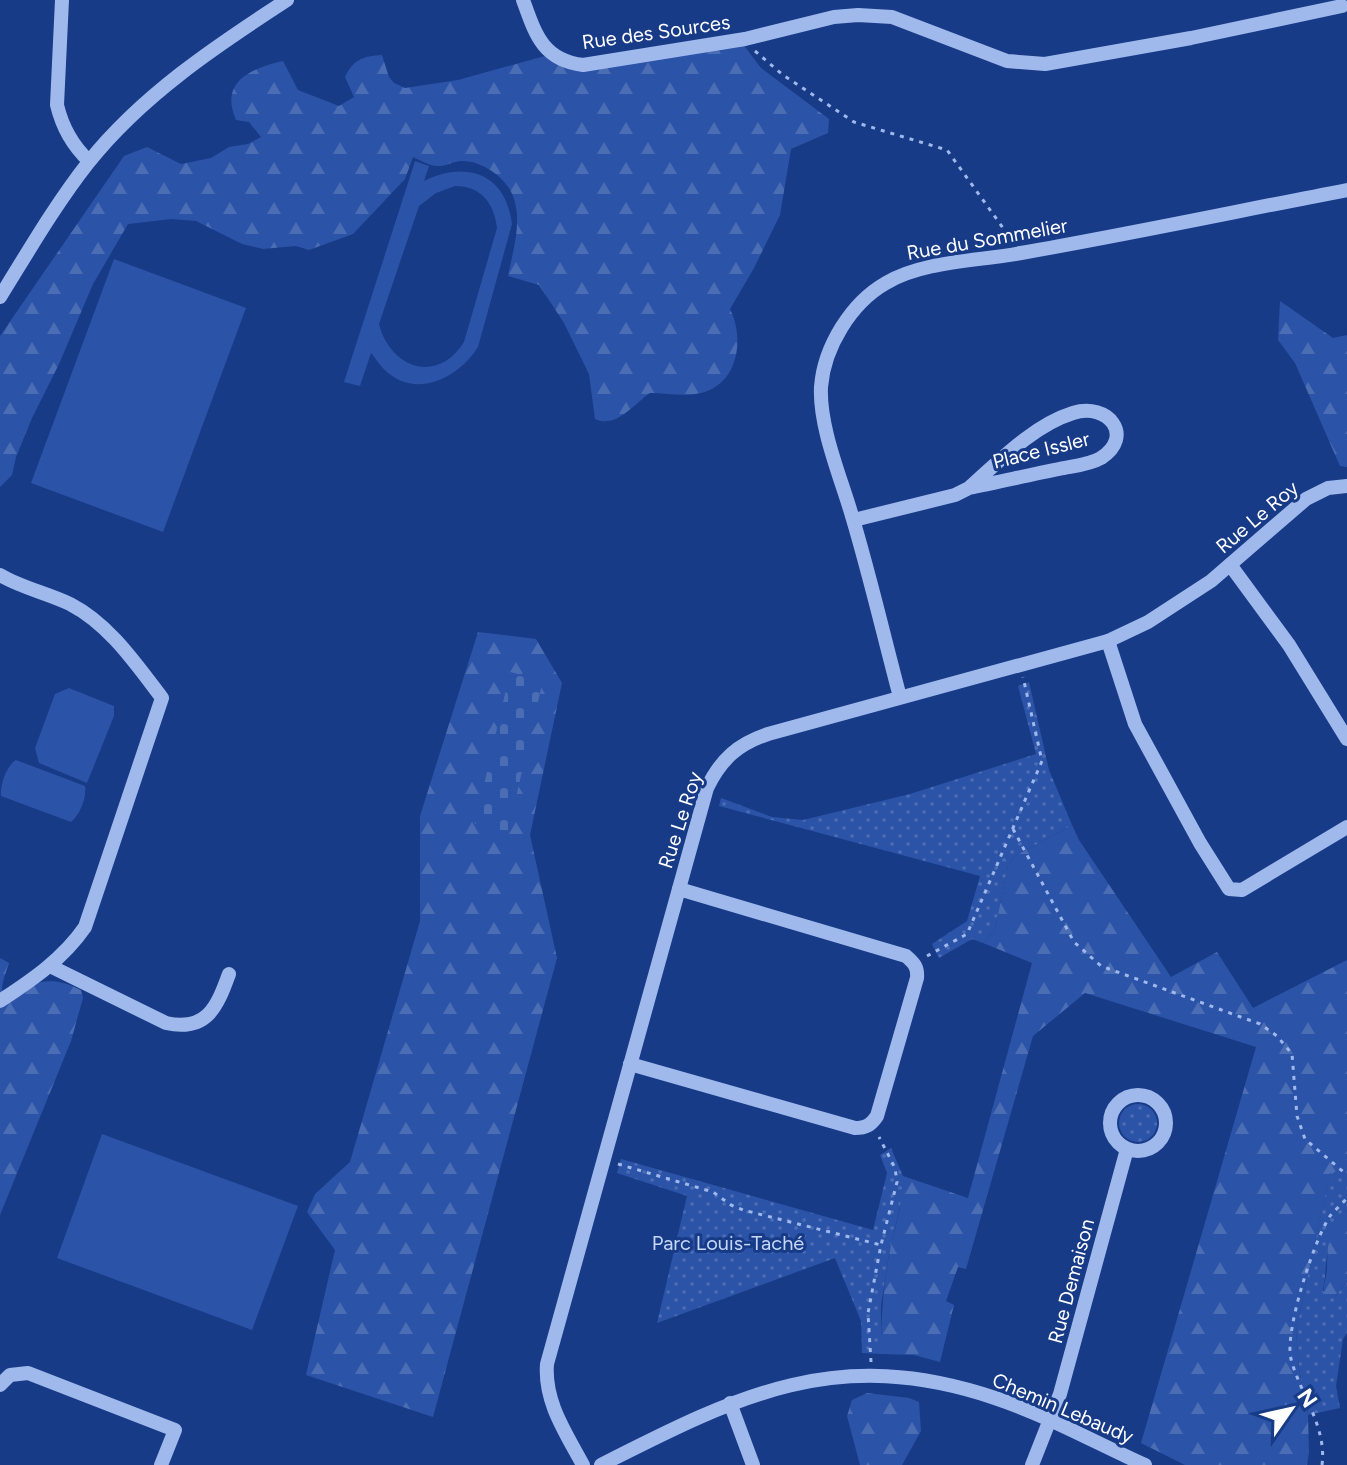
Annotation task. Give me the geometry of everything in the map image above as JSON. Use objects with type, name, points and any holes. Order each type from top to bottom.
[{"type":"street","points":[[62,0],[57,105],[79,152],[89,161]]},
{"type":"street","points":[[0,297],[53,211],[89,161],[173,80],[287,0]]},
{"type":"street","name":"Rue des Sources","points":[[523,0],[536,35],[560,60],[597,64],[745,39],[834,17],[876,15],[907,22],[1007,61],[1045,64],[1342,7]]},
{"type":"street","name":"Rue du Sommelier","points":[[900,697],[822,403],[821,386],[825,368],[846,322],[872,292],[897,276],[914,270],[1020,253],[1347,190]]},
{"type":"street","name":"Place Issler","points":[[854,520],[955,495],[969,488],[1092,462],[1102,457],[1115,442],[1113,422],[1106,414],[1094,410],[1076,411],[1059,418],[998,461],[969,488]]},
{"type":"street","name":"Rue Le Roy","points":[[583,1465],[554,1411],[546,1380],[547,1364],[713,774],[730,753],[751,740],[1108,641],[1172,607],[1231,566],[1306,499],[1328,488],[1347,486]]},
{"type":"street","points":[[1231,566],[1289,645],[1347,739]]},
{"type":"street","points":[[0,575],[85,613],[122,647],[162,698],[85,927],[73,944],[50,966],[0,1001]]},
{"type":"street","points":[[1108,641],[1135,724],[1200,843],[1229,889],[1242,890],[1347,827]]},
{"type":"street","points":[[630,1064],[855,1128],[871,1124],[877,1116],[917,978],[914,963],[906,956],[679,889]]},
{"type":"street","points":[[50,966],[175,1025],[187,1024],[212,1013],[229,974]]},
{"type":"street","points":[[1147,1095],[1162,1107],[1166,1117],[1165,1133],[1152,1148],[1142,1151],[1127,1149],[1110,1130],[1112,1111],[1128,1096],[1147,1095]]},
{"type":"street","name":"Rue Demaison","points":[[1032,1465],[1060,1394],[1127,1149]]},
{"type":"street","points":[[0,1385],[10,1375],[28,1373],[175,1430],[161,1465]]},
{"type":"street","name":"Chemin Lebaudy","points":[[601,1465],[672,1428],[730,1403],[811,1380],[872,1376],[921,1379],[996,1398],[1145,1465]]},
{"type":"street","points":[[730,1403],[753,1465]]},
{"type":"path","points":[[745,39],[783,75],[854,122],[947,150],[1020,253]]},
{"type":"path","points":[[914,963],[967,934],[1042,761],[1021,666]]},
{"type":"path","points":[[1013,829],[1074,942],[1101,966],[1260,1024],[1277,1036],[1292,1054],[1297,1116],[1305,1139],[1347,1175]]},
{"type":"path","points":[[871,1124],[890,1155],[897,1182],[868,1313],[872,1376]]},
{"type":"path","points":[[603,1159],[713,1192],[743,1210],[881,1245]]},
{"type":"path","points":[[1322,1465],[1314,1412],[1290,1356],[1291,1330],[1313,1253],[1330,1216],[1347,1198]]},
{"type":"green space","points":[[739,39],[761,68],[829,119],[828,133],[791,149],[780,215],[730,309],[737,334],[735,359],[723,380],[713,388],[688,395],[650,393],[617,418],[610,421],[595,419],[589,374],[564,323],[539,285],[508,276],[517,222],[513,197],[507,185],[493,172],[476,163],[462,161],[434,166],[413,157],[405,179],[353,234],[309,250],[296,246],[263,249],[242,244],[196,221],[171,219],[128,224],[93,284],[32,418],[12,475],[0,487],[0,336],[124,156],[147,147],[181,164],[211,158],[229,147],[248,144],[261,137],[249,122],[236,120],[232,107],[235,86],[250,72],[283,61],[298,90],[339,106],[354,97],[345,77],[348,71],[359,60],[369,56],[382,55],[389,77],[405,88],[458,80],[552,54],[571,63]]},
{"type":"green space","points":[[415,161],[429,166],[424,181],[455,172],[469,172],[493,183],[502,193],[512,224],[478,347],[470,358],[437,381],[412,384],[399,380],[385,370],[371,353],[360,386],[344,382]],"holes":[[[455,186],[464,187],[485,198],[493,211],[497,228],[464,342],[441,364],[416,366],[393,351],[379,324],[419,206],[436,193]]]},
{"type":"green space","points":[[114,259],[246,308],[163,532],[31,483]]},
{"type":"green space","points":[[1280,301],[1333,338],[1347,335],[1347,467],[1340,466],[1295,363],[1278,340]]},
{"type":"green space","points":[[478,632],[536,639],[562,683],[530,835],[557,958],[433,1417],[306,1375],[335,1250],[307,1212],[315,1194],[350,1162],[420,921],[420,816]]},
{"type":"green space","points":[[510,672],[543,680],[508,832],[475,824]]},
{"type":"green space","points":[[1029,682],[1049,770],[1072,825],[1015,856],[1008,866],[995,929],[983,943],[972,939],[939,958],[932,944],[967,921],[980,876],[719,806],[721,798],[772,817],[803,820],[910,794],[1036,754],[1018,686]]},
{"type":"green space","points":[[69,688],[114,706],[114,716],[87,783],[39,763],[35,748],[55,694]]},
{"type":"green space","points":[[16,760],[85,786],[82,806],[71,822],[1,796],[4,776]]},
{"type":"green space","points":[[1072,825],[1171,977],[1217,952],[1253,1008],[1347,960],[1347,1169],[1330,1173],[1296,1331],[1299,1369],[1308,1415],[1307,1465],[1185,1465],[1141,1443],[1256,1047],[1085,993],[1033,1036],[966,1269],[958,1267],[946,1301],[954,1305],[940,1362],[914,1355],[881,1354],[885,1280],[903,1176],[968,1198],[1032,963],[983,943],[995,929],[1008,866],[1015,856]]},
{"type":"green space","points":[[0,958],[9,963],[3,999],[50,981],[81,990],[83,998],[71,1041],[0,1215]]},
{"type":"green space","points":[[1138,1104],[1152,1109],[1157,1123],[1152,1137],[1138,1142],[1124,1137],[1119,1123],[1124,1109]]},
{"type":"green space","points":[[102,1134],[298,1206],[252,1330],[57,1258]]},
{"type":"green space","name":"Parc Louis-Taché","points":[[891,1148],[903,1176],[904,1190],[881,1306],[881,1354],[862,1353],[861,1321],[835,1258],[657,1323],[687,1196],[617,1173],[621,1159],[873,1230],[887,1173],[880,1155]]},
{"type":"green space","points":[[1347,1169],[1347,1210],[1331,1239],[1323,1291],[1334,1298],[1347,1281],[1347,1333],[1343,1339],[1336,1386],[1340,1408],[1308,1415],[1299,1369],[1296,1331],[1330,1172]]},
{"type":"green space","points":[[1347,1210],[1347,1281],[1334,1298],[1326,1299],[1324,1288],[1330,1237]]},
{"type":"green space","points":[[867,1393],[919,1402],[921,1431],[902,1465],[860,1465],[847,1416],[852,1400]]}]
